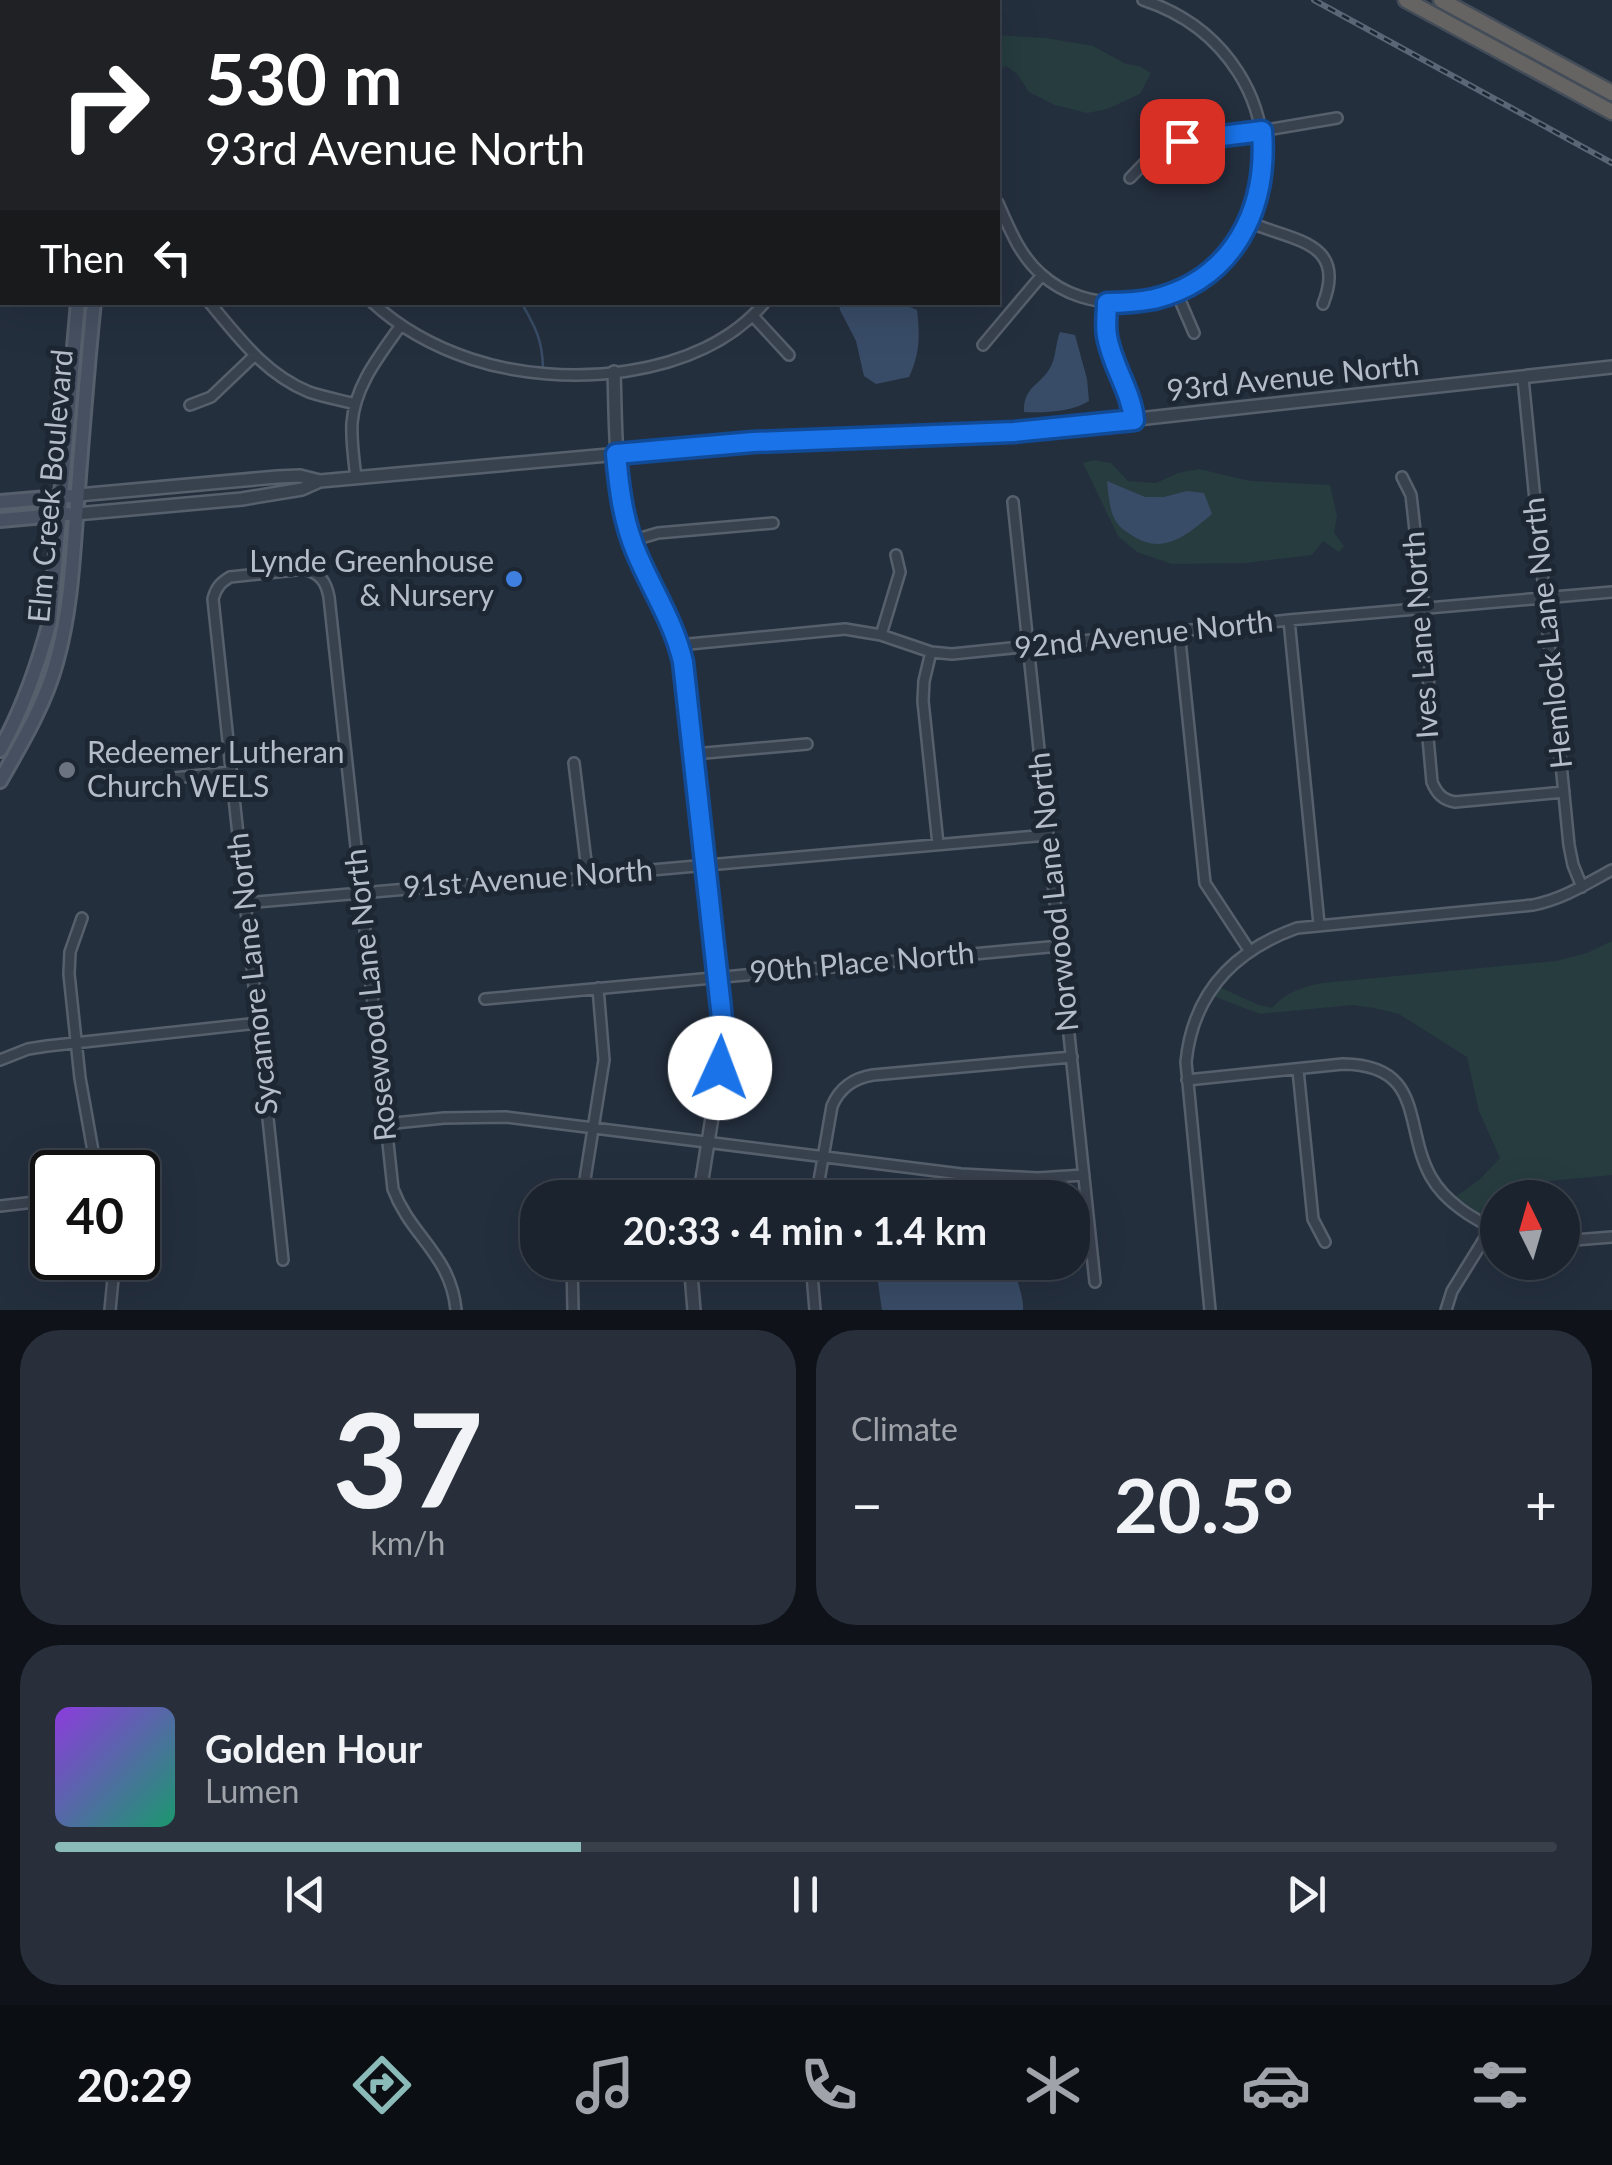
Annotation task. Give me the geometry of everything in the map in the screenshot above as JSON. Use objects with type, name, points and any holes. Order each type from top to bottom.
[{"type":"highway","points":[[1441,0],[1612,93]]},
{"type":"highway","points":[[1410,1],[1612,112]]},
{"type":"main road","name":"Elm Creek Boulevard","points":[[0,750],[26,696],[50,621],[78,305]]},
{"type":"main road","name":"Elm Creek Boulevard","points":[[0,781],[56,666],[67,616],[94,305]]},
{"type":"main road","name":"93rd Avenue North","points":[[0,502],[78,496]]},
{"type":"main road","name":"93rd Avenue North","points":[[0,520],[76,514]]},
{"type":"street","points":[[1000,207],[1021,251],[1042,276],[1076,295],[1107,303],[1154,299],[1176,291],[1210,270],[1232,247],[1249,222],[1262,179],[1262,131],[1248,87],[1202,30],[1182,16],[1143,0]]},
{"type":"street","points":[[1130,178],[1156,151],[1168,145],[1337,118]]},
{"type":"street","points":[[1249,222],[1300,239],[1320,252],[1330,272],[1323,304]]},
{"type":"street","points":[[982,346],[1042,276]]},
{"type":"street","points":[[1176,291],[1194,333]]},
{"type":"street","points":[[1107,303],[1107,334],[1130,396],[1134,420]]},
{"type":"street","points":[[212,305],[254,356],[284,379],[307,391],[355,404]]},
{"type":"street","points":[[376,305],[401,325],[446,349],[495,366],[546,373],[614,372],[689,356],[718,342],[762,305]]},
{"type":"street","points":[[753,316],[790,356]]},
{"type":"street","points":[[356,478],[352,438],[355,404],[368,372],[401,325]]},
{"type":"street","points":[[190,404],[211,398],[254,356]]},
{"type":"street","name":"93rd Avenue North","points":[[78,496],[278,476],[320,481],[753,442],[1030,430],[1612,367]]},
{"type":"street","points":[[614,372],[620,493],[633,544],[679,644],[694,754],[722,1044],[702,1180]]},
{"type":"street","name":"Hemlock Lane North","points":[[1523,378],[1571,856],[1582,887]]},
{"type":"street","name":"Ives Lane North","points":[[1402,477],[1411,495],[1424,608],[1430,663],[1428,734],[1432,782],[1438,794],[1456,802],[1564,792]]},
{"type":"street","name":"93rd Avenue North","points":[[76,514],[242,499],[302,489],[320,481]]},
{"type":"street","name":"Norwood Lane North","points":[[1013,502],[1095,1282]]},
{"type":"street","points":[[633,544],[658,533],[773,523]]},
{"type":"street","points":[[880,635],[900,572],[896,555]]},
{"type":"street","name":"Sycamore Lane North","points":[[284,1260],[213,606],[216,590],[230,577],[290,569]]},
{"type":"street","name":"Rosewood Lane North","points":[[290,569],[315,572],[327,589],[390,1172],[409,1223],[443,1265],[456,1310]]},
{"type":"street","name":"92nd Avenue North","points":[[679,644],[845,629],[952,654],[1612,592]]},
{"type":"street","points":[[1289,620],[1319,924]]},
{"type":"street","points":[[1178,631],[1206,883],[1249,950]]},
{"type":"street","points":[[932,652],[923,701],[938,844]]},
{"type":"street","points":[[694,754],[808,744]]},
{"type":"street","points":[[574,763],[588,878]]},
{"type":"street","points":[[174,778],[230,772]]},
{"type":"street","name":"91st Avenue North","points":[[246,904],[472,884],[528,885],[1048,834]]},
{"type":"street","points":[[1210,1310],[1186,1080],[1188,1044],[1201,1005],[1216,982],[1249,950],[1297,928],[1533,905],[1554,901],[1612,870]]},
{"type":"street","points":[[82,918],[69,962],[76,1043],[93,1150]]},
{"type":"street","name":"90th Place North","points":[[484,998],[1060,946]]},
{"type":"street","points":[[585,1180],[604,1060],[598,988]]},
{"type":"street","points":[[0,1060],[28,1049],[258,1023]]},
{"type":"street","points":[[819,1180],[836,1096],[862,1077],[1072,1057]]},
{"type":"street","points":[[1186,1080],[1358,1064],[1371,1068],[1395,1082],[1411,1106],[1426,1168],[1433,1181],[1452,1202],[1480,1220]]},
{"type":"street","points":[[1298,1070],[1313,1219],[1325,1242]]},
{"type":"street","points":[[386,1124],[490,1117],[1003,1178],[1084,1175]]},
{"type":"street","points":[[0,1206],[30,1203]]},
{"type":"street","points":[[1580,1239],[1612,1236]]},
{"type":"street","points":[[1446,1310],[1452,1290],[1480,1249]]},
{"type":"street","points":[[110,1310],[113,1280]]},
{"type":"street","points":[[572,1280],[573,1310]]},
{"type":"street","points":[[692,1280],[694,1310]]},
{"type":"street","points":[[812,1280],[814,1310]]},
{"type":"green space","points":[[1000,35],[1093,46],[1151,73],[1140,94],[1087,113],[1055,105],[1029,92],[1006,66],[1000,69]]},
{"type":"green space","points":[[1083,463],[1111,463],[1128,481],[1156,483],[1199,469],[1250,481],[1330,485],[1337,516],[1334,533],[1344,546],[1339,552],[1323,541],[1312,555],[1245,563],[1172,564],[1137,552],[1118,536]]},
{"type":"green space","points":[[1612,941],[1612,1175],[1560,1180],[1480,1180],[1480,1213],[1455,1197],[1500,1158],[1479,1111],[1467,1057],[1399,1014],[1352,1005],[1260,1014],[1213,996],[1219,987],[1272,1008],[1295,991],[1322,983],[1556,961]]},
{"type":"water","points":[[839,305],[905,305],[917,310],[918,344],[909,377],[876,384],[864,376],[856,341]]},
{"type":"water","points":[[1060,332],[1075,335],[1089,401],[1066,410],[1024,412],[1030,390],[1052,364]]},
{"type":"water","points":[[1107,481],[1145,497],[1187,491],[1204,493],[1212,514],[1175,540],[1144,542],[1116,521]]},
{"type":"water","points":[[878,1280],[1017,1280],[1023,1310],[882,1310]]},
{"type":"waterway","points":[[523,305],[537,333],[543,367]]},
{"type":"railway","points":[[1314,0],[1612,163]]},
{"type":"place","name":"Lynde Greenhouse & Nursery","points":[[514,579]]},
{"type":"place","name":"Redeemer Lutheran Church WELS","points":[[67,770]]},
{"type":"route","points":[[720,1068],[722,1018],[683,662],[674,629],[633,544],[620,493],[616,454],[753,442],[1014,432],[1134,420],[1130,396],[1111,352],[1107,303],[1154,299],[1176,291],[1210,270],[1226,256],[1249,222],[1262,179],[1262,131],[1182,141]]}]
